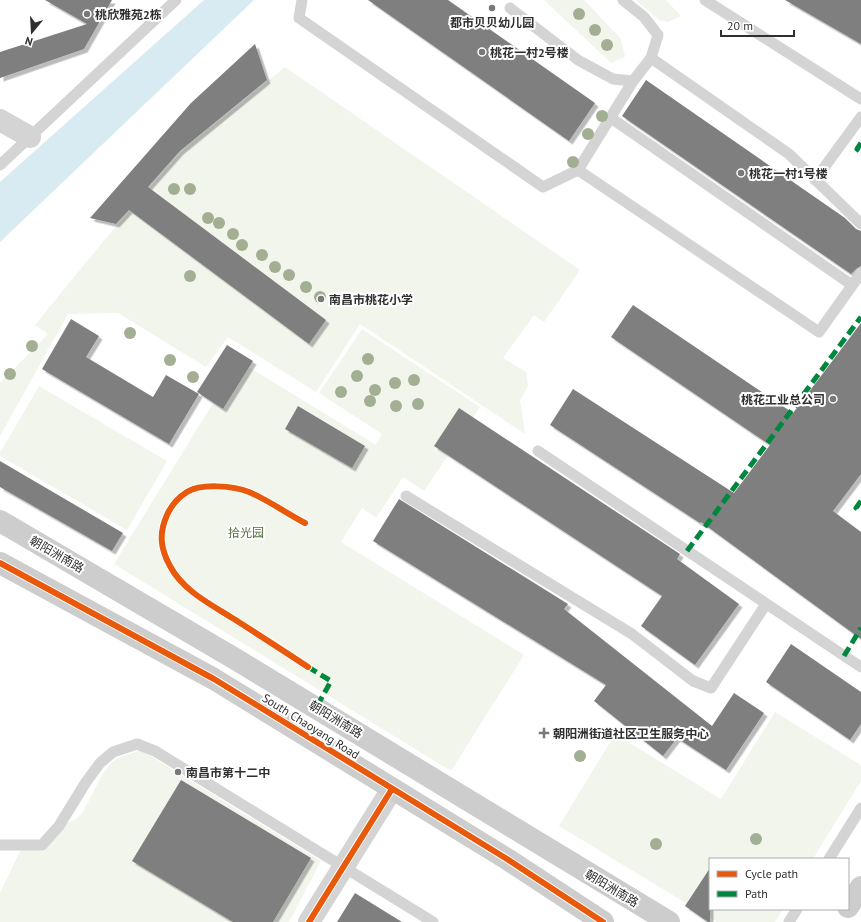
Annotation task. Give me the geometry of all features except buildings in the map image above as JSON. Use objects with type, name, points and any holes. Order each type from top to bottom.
[{"type":"main road","name":"朝阳洲南路","points":[[0,521],[237,660],[669,922]]},
{"type":"main road","name":"South Chaoyang Road","points":[[0,563],[214,679],[507,859],[603,922]]},
{"type":"main road","points":[[849,906],[861,887]]},
{"type":"main road","points":[[839,922],[847,910]]},
{"type":"street","points":[[0,120],[30,137]]},
{"type":"street","points":[[309,922],[392,789]]},
{"type":"lane","points":[[0,165],[176,0]]},
{"type":"lane","points":[[302,0],[299,18],[543,187],[578,170],[633,81],[651,58],[658,34],[644,17],[623,0]]},
{"type":"lane","points":[[705,0],[861,99]]},
{"type":"lane","points":[[510,8],[578,60],[613,79],[633,81]]},
{"type":"lane","points":[[651,58],[789,154],[861,224]]},
{"type":"lane","points":[[815,180],[861,117]]},
{"type":"lane","points":[[611,118],[852,285]]},
{"type":"lane","points":[[578,170],[819,332],[861,273]]},
{"type":"lane","points":[[538,452],[861,667]]},
{"type":"lane","points":[[406,496],[632,634],[693,681],[711,688],[766,604]]},
{"type":"lane","points":[[0,845],[42,845],[59,826],[86,782],[100,764],[113,752],[137,744],[155,751],[433,922]]},
{"type":"lane","points":[[830,858],[861,808]]},
{"type":"lane","points":[[789,922],[796,910]]},
{"type":"green space","points":[[544,0],[584,0],[621,39],[625,57],[611,63]]},
{"type":"green space","points":[[636,0],[666,0],[681,16],[668,22],[659,20]]},
{"type":"green space","points":[[285,67],[580,270],[544,322],[534,315],[503,358],[526,372],[528,386],[520,400],[525,434],[360,324],[316,392],[228,337],[206,367],[118,313],[68,314],[0,436],[0,383],[48,334],[35,325],[124,217],[183,150]]},
{"type":"green space","name":"拾光园","points":[[362,329],[480,407],[424,491],[403,477],[376,518],[362,508],[341,542],[524,655],[451,771],[114,564],[239,361],[376,445],[382,434],[319,393]]},
{"type":"green space","points":[[39,386],[167,461],[127,530],[0,456],[0,453]]},
{"type":"green space","points":[[775,712],[861,765],[861,781],[814,858],[709,858],[709,910],[782,910],[775,922],[717,922],[559,826],[615,734],[721,799]]},
{"type":"green space","points":[[141,750],[321,861],[289,922],[0,922],[0,893],[21,849],[60,830],[68,823],[76,819],[83,812],[103,773],[112,762],[120,757]]},
{"type":"shaded area","points":[[204,0],[254,0],[0,242],[0,182]]},
{"type":"marked path","points":[[861,143],[857,149],[861,152]]},
{"type":"marked path","points":[[687,551],[861,317]]},
{"type":"marked path","points":[[861,501],[856,508],[861,511]]},
{"type":"marked path","points":[[844,656],[861,628]]},
{"type":"marked path","points":[[308,667],[331,681],[316,708]]},
{"type":"cycle path","points":[[305,523],[249,492],[235,488],[218,486],[200,487],[187,492],[173,505],[164,522],[162,540],[164,553],[170,566],[182,583],[190,590],[308,667]]},
{"type":"cycle path","points":[[0,563],[214,679],[507,859],[603,922]]},
{"type":"cycle path","points":[[309,922],[392,789]]},
{"type":"place","name":"都市贝贝幼儿园","points":[[492,8]]},
{"type":"place","name":"桃欣雅苑2栋","points":[[87,14]]},
{"type":"place","name":"桃花一村2号楼","points":[[482,52]]},
{"type":"place","name":"桃花一村1号楼","points":[[741,173]]},
{"type":"place","name":"南昌市桃花小学","points":[[321,299]]},
{"type":"place","name":"桃花工业总公司","points":[[833,399]]},
{"type":"place","name":"朝阳洲街道社区卫生服务中心","points":[[544,733]]},
{"type":"place","name":"南昌市第十二中","points":[[178,772]]}]
